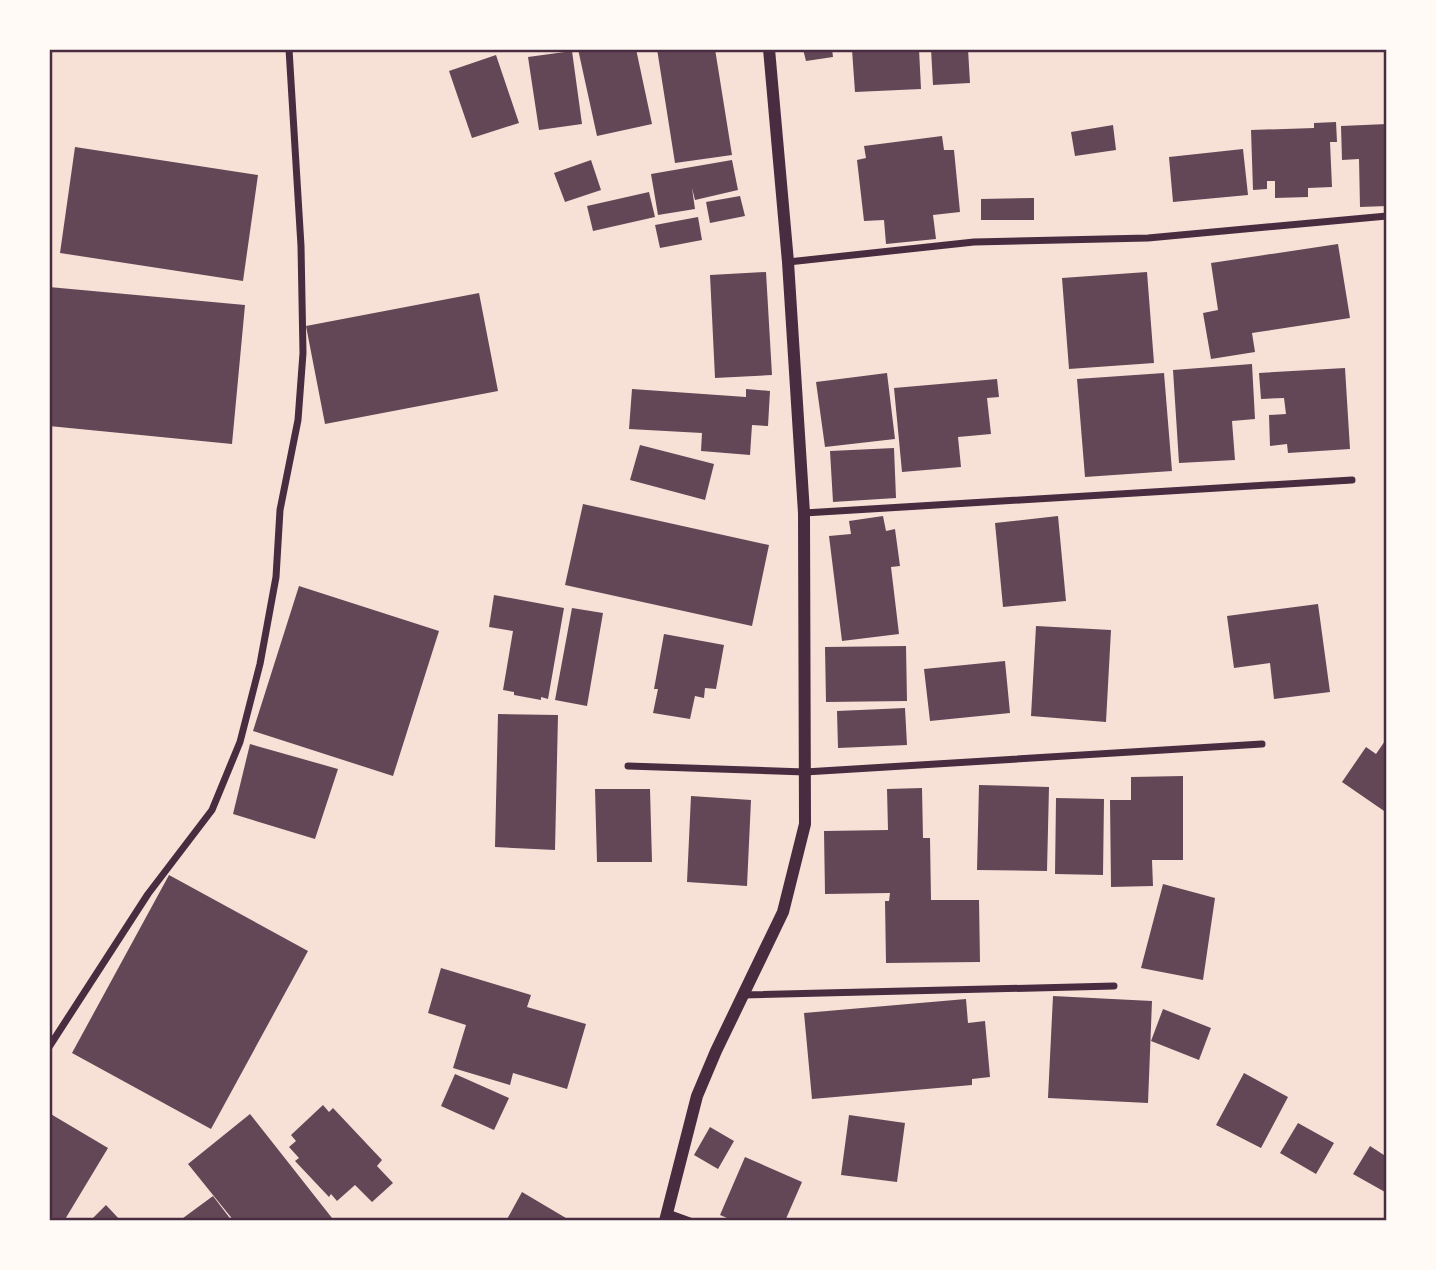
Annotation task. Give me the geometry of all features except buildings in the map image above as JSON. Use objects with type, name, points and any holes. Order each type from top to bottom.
[{"type":"street","points":[[49,1047],[148,894],[212,810],[240,742],[260,664],[276,577],[280,510],[298,420],[303,352],[301,246],[289,49]]},
{"type":"street","points":[[690,1221],[667,1217],[697,1096],[783,912],[805,824],[804,513],[788,262],[769,49]]},
{"type":"street","points":[[788,262],[974,242],[1148,238],[1387,216]]},
{"type":"street","points":[[804,513],[1352,480]]},
{"type":"street","points":[[628,766],[805,772],[1262,744]]},
{"type":"street","points":[[743,995],[1114,986]]}]
